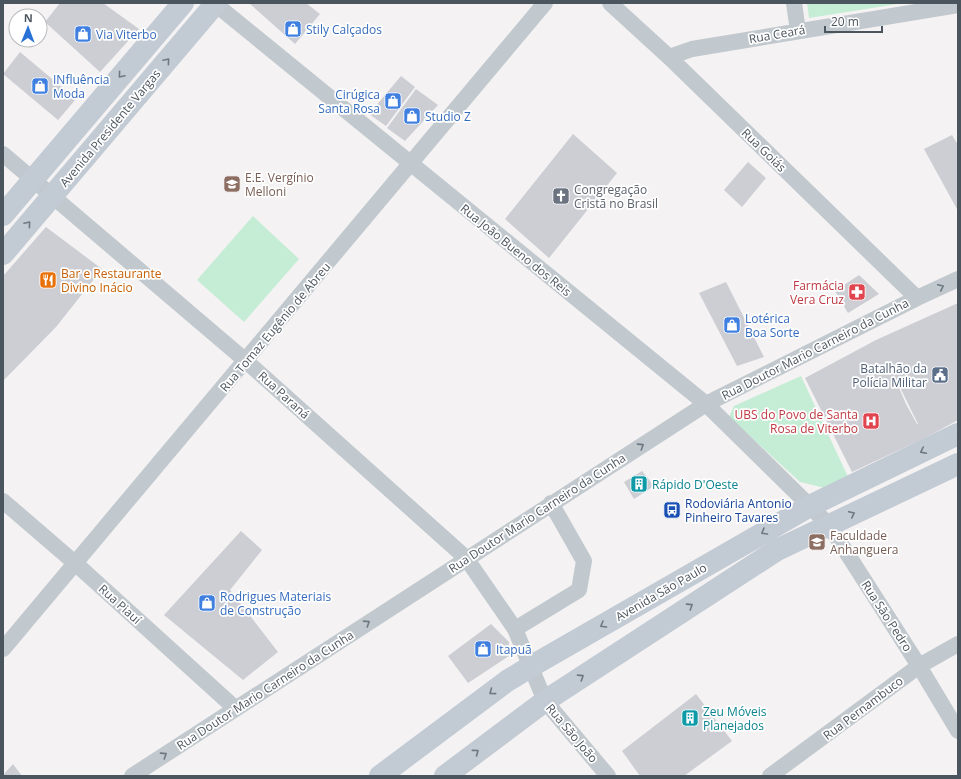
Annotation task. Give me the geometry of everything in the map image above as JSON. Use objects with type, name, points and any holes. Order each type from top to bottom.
[{"type":"main road","name":"Avenida Presidente Vargas","points":[[3,215],[183,3]]},
{"type":"main road","name":"Avenida Presidente Vargas","points":[[3,254],[215,3]]},
{"type":"main road","name":"Avenida São Paulo","points":[[380,776],[507,681],[530,667],[810,506],[958,434]]},
{"type":"main road","name":"Avenida São Paulo","points":[[445,776],[544,701],[777,550],[958,464]]},
{"type":"street","name":"Rua João Bueno dos Reis","points":[[215,3],[706,404],[810,506]]},
{"type":"street","name":"Rua Tomaz Eugênio de Abreu","points":[[3,649],[545,3]]},
{"type":"street","name":"Rua Goiás","points":[[610,3],[669,58],[917,298]]},
{"type":"street","points":[[794,3],[798,30]]},
{"type":"street","name":"Rua Ceará","points":[[669,58],[692,49],[798,30],[958,5]]},
{"type":"street","name":"Rua Paraná","points":[[3,154],[53,195],[246,361],[466,558],[515,629],[530,667]]},
{"type":"street","name":"Rua Doutor Mario Carneiro da Cunha","points":[[132,776],[466,558],[706,404],[958,279]]},
{"type":"street","name":"Rua Piauí","points":[[3,501],[75,563],[236,709]]},
{"type":"street","points":[[515,629],[579,590],[584,561],[551,504]]},
{"type":"street","name":"Rua São Pedro","points":[[810,506],[828,525],[919,666],[958,732]]},
{"type":"street","name":"Rua Pernambuco","points":[[770,776],[919,666],[958,644]]},
{"type":"street","name":"Rua São João","points":[[530,667],[544,701],[608,776]]},
{"type":"green space","points":[[807,3],[904,3],[809,18]]},
{"type":"green space","points":[[253,216],[299,259],[244,322],[197,280]]},
{"type":"green space","points":[[801,376],[849,479],[825,488],[800,482],[729,417],[734,406]]},
{"type":"building","name":"Via Viterbo","points":[[60,3],[103,3],[139,29],[100,72],[48,25],[48,18]]},
{"type":"building","name":"Stily Calçados","points":[[249,3],[306,3],[320,14],[295,44]]},
{"type":"building","name":"INfluência Moda","points":[[20,52],[76,99],[58,120],[3,74]]},
{"type":"building","name":"Cirúgica Santa Rosa","points":[[401,76],[415,87],[386,126],[369,114]]},
{"type":"building","name":"Studio Z","points":[[416,89],[438,105],[405,141],[387,128]]},
{"type":"building","name":"Congregação Cristã no Brasil","points":[[573,134],[617,173],[549,258],[505,219]]},
{"type":"building","points":[[952,135],[958,145],[958,211],[924,149]]},
{"type":"building","points":[[748,162],[766,178],[742,207],[724,190]]},
{"type":"building","name":"Bar e Restaurante Divino Inácio","points":[[46,227],[102,269],[56,327],[4,380],[3,276]]},
{"type":"building","name":"Farmácia Vera Cruz","points":[[859,275],[879,294],[848,313],[835,291]]},
{"type":"building","name":"Lotérica Boa Sorte","points":[[726,282],[764,357],[737,366],[699,293]]},
{"type":"building","points":[[958,303],[958,420],[925,438],[852,472],[805,378],[876,340]],"holes":[[[891,369],[918,424],[906,404]]]},
{"type":"building","name":"Rápido D'Oeste","points":[[642,471],[654,486],[634,499],[624,482]]},
{"type":"building","name":"Rodrigues Materiais de Construção","points":[[241,531],[262,550],[230,590],[278,652],[243,680],[164,615]]},
{"type":"building","name":"Itapuã","points":[[491,624],[509,642],[509,656],[468,683],[448,656]]},
{"type":"building","name":"Zeu Móveis Planejados","points":[[696,694],[732,741],[684,776],[640,776],[622,751]]},
{"type":"building","points":[[13,764],[22,776],[3,776],[3,775]]},
{"type":"place","name":"Stily Calçados","points":[[293,29]]},
{"type":"place","name":"Via Viterbo","points":[[83,34]]},
{"type":"place","name":"INfluência Moda","points":[[40,86]]},
{"type":"place","name":"Cirúgica Santa Rosa","points":[[393,101]]},
{"type":"place","name":"Studio Z","points":[[412,116]]},
{"type":"place","name":"E.E. Vergínio Melloni","points":[[232,184]]},
{"type":"place","name":"Congregação Cristã no Brasil","points":[[561,196]]},
{"type":"place","name":"Bar e Restaurante Divino Inácio","points":[[48,280]]},
{"type":"place","name":"Farmácia Vera Cruz","points":[[857,292]]},
{"type":"place","name":"Lotérica Boa Sorte","points":[[732,325]]},
{"type":"place","name":"Batalhão da Polícia Militar","points":[[940,375]]},
{"type":"place","name":"UBS do Povo de Santa Rosa de Viterbo","points":[[871,421]]},
{"type":"place","name":"Rápido D'Oeste","points":[[639,484]]},
{"type":"place","name":"Rodoviária Antonio Pinheiro Tavares","points":[[672,510]]},
{"type":"place","name":"Faculdade Anhanguera","points":[[817,542]]},
{"type":"place","name":"Rodrigues Materiais de Construção","points":[[207,603]]},
{"type":"place","name":"Itapuã","points":[[483,649]]},
{"type":"place","name":"Zeu Móveis Planejados","points":[[690,718]]}]
